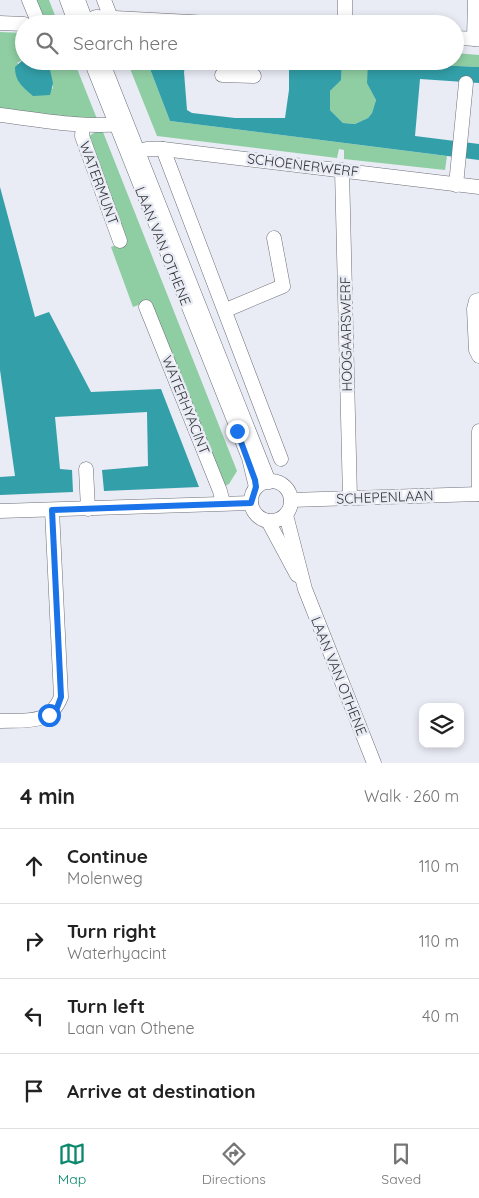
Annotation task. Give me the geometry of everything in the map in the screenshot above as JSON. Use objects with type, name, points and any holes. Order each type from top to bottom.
[{"type":"street","points":[[29,0],[35,15]]},
{"type":"street","points":[[67,0],[77,15]]},
{"type":"street","points":[[78,0],[81,15]]},
{"type":"street","points":[[104,0],[110,15]]},
{"type":"street","points":[[345,0],[345,15]]},
{"type":"street","points":[[475,0],[476,39]]},
{"type":"street","points":[[0,23],[15,24]]},
{"type":"street","name":"LAAN VAN OTHENE","points":[[95,70],[121,124]]},
{"type":"street","name":"LAAN VAN OTHENE","points":[[105,70],[132,153],[242,429],[269,482]]},
{"type":"street","points":[[238,70],[238,76]]},
{"type":"street","points":[[222,75],[254,76]]},
{"type":"street","points":[[456,185],[466,83]]},
{"type":"street","name":"WATERMUNT","points":[[0,115],[83,125],[121,124]]},
{"type":"street","name":"WATERMUNT","points":[[83,125],[82,136],[120,241]]},
{"type":"street","points":[[164,149],[281,459]]},
{"type":"street","name":"SCHOENERWERF","points":[[132,153],[164,149],[479,187]]},
{"type":"street","name":"HOOGAARSWERF","points":[[342,170],[350,498]]},
{"type":"street","points":[[226,310],[283,286],[274,238]]},
{"type":"street","points":[[479,300],[476,301],[474,309],[476,350],[479,356]]},
{"type":"street","name":"WATERHYACINT","points":[[146,307],[220,491],[223,504]]},
{"type":"street","points":[[242,429],[266,419]]},
{"type":"street","name":"LAAN VAN OTHENE","points":[[242,429],[256,487]]},
{"type":"street","points":[[479,431],[479,494]]},
{"type":"street","points":[[86,469],[88,509]]},
{"type":"street","points":[[269,482],[283,486],[291,500],[286,515],[276,521],[268,521],[256,515],[251,503],[256,487],[269,482]]},
{"type":"street","name":"SCHEPENLAAN","points":[[291,500],[479,494]]},
{"type":"street","points":[[0,511],[251,503]]},
{"type":"street","points":[[0,721],[37,719],[53,712],[61,697],[52,510]]},
{"type":"street","name":"LAAN VAN OTHENE","points":[[286,515],[305,589]]},
{"type":"street","name":"LAAN VAN OTHENE","points":[[268,521],[305,589],[374,763]]},
{"type":"green space","points":[[31,0],[49,0],[55,15],[38,15]]},
{"type":"green space","points":[[0,32],[15,33],[15,70],[27,70],[53,89],[50,70],[78,70],[97,119],[90,120],[0,109]]},
{"type":"green space","points":[[464,54],[479,55],[479,67],[464,66]]},
{"type":"green space","points":[[131,70],[150,70],[170,121],[447,156],[445,170],[344,159],[344,150],[339,149],[337,158],[157,136]]},
{"type":"green space","points":[[342,70],[368,70],[368,83],[376,100],[372,113],[368,118],[355,124],[343,123],[330,110],[330,91],[341,79]]},
{"type":"green space","points":[[95,132],[103,132],[237,471],[229,484],[223,487],[150,301],[133,307],[111,247],[126,241],[88,137]]},
{"type":"water","points":[[464,66],[479,67],[479,83],[420,79],[415,136],[479,144],[479,160],[170,121],[150,70],[184,70],[187,110],[192,113],[235,118],[285,118],[289,90],[289,70],[342,70],[341,80],[330,91],[330,110],[343,123],[355,124],[368,118],[372,113],[376,100],[367,83],[368,70],[464,70]]},
{"type":"water","points":[[15,70],[50,70],[53,83],[50,95],[33,96],[20,84]]},
{"type":"water","points":[[0,187],[35,317],[49,312],[91,392],[161,389],[199,487],[104,491],[102,470],[148,466],[147,412],[55,417],[60,469],[72,470],[73,492],[0,495],[0,477],[15,476],[0,370]]},
{"type":"route","points":[[49,715],[57,708],[61,697],[52,510],[251,503],[256,487],[255,480],[237,431]]}]
